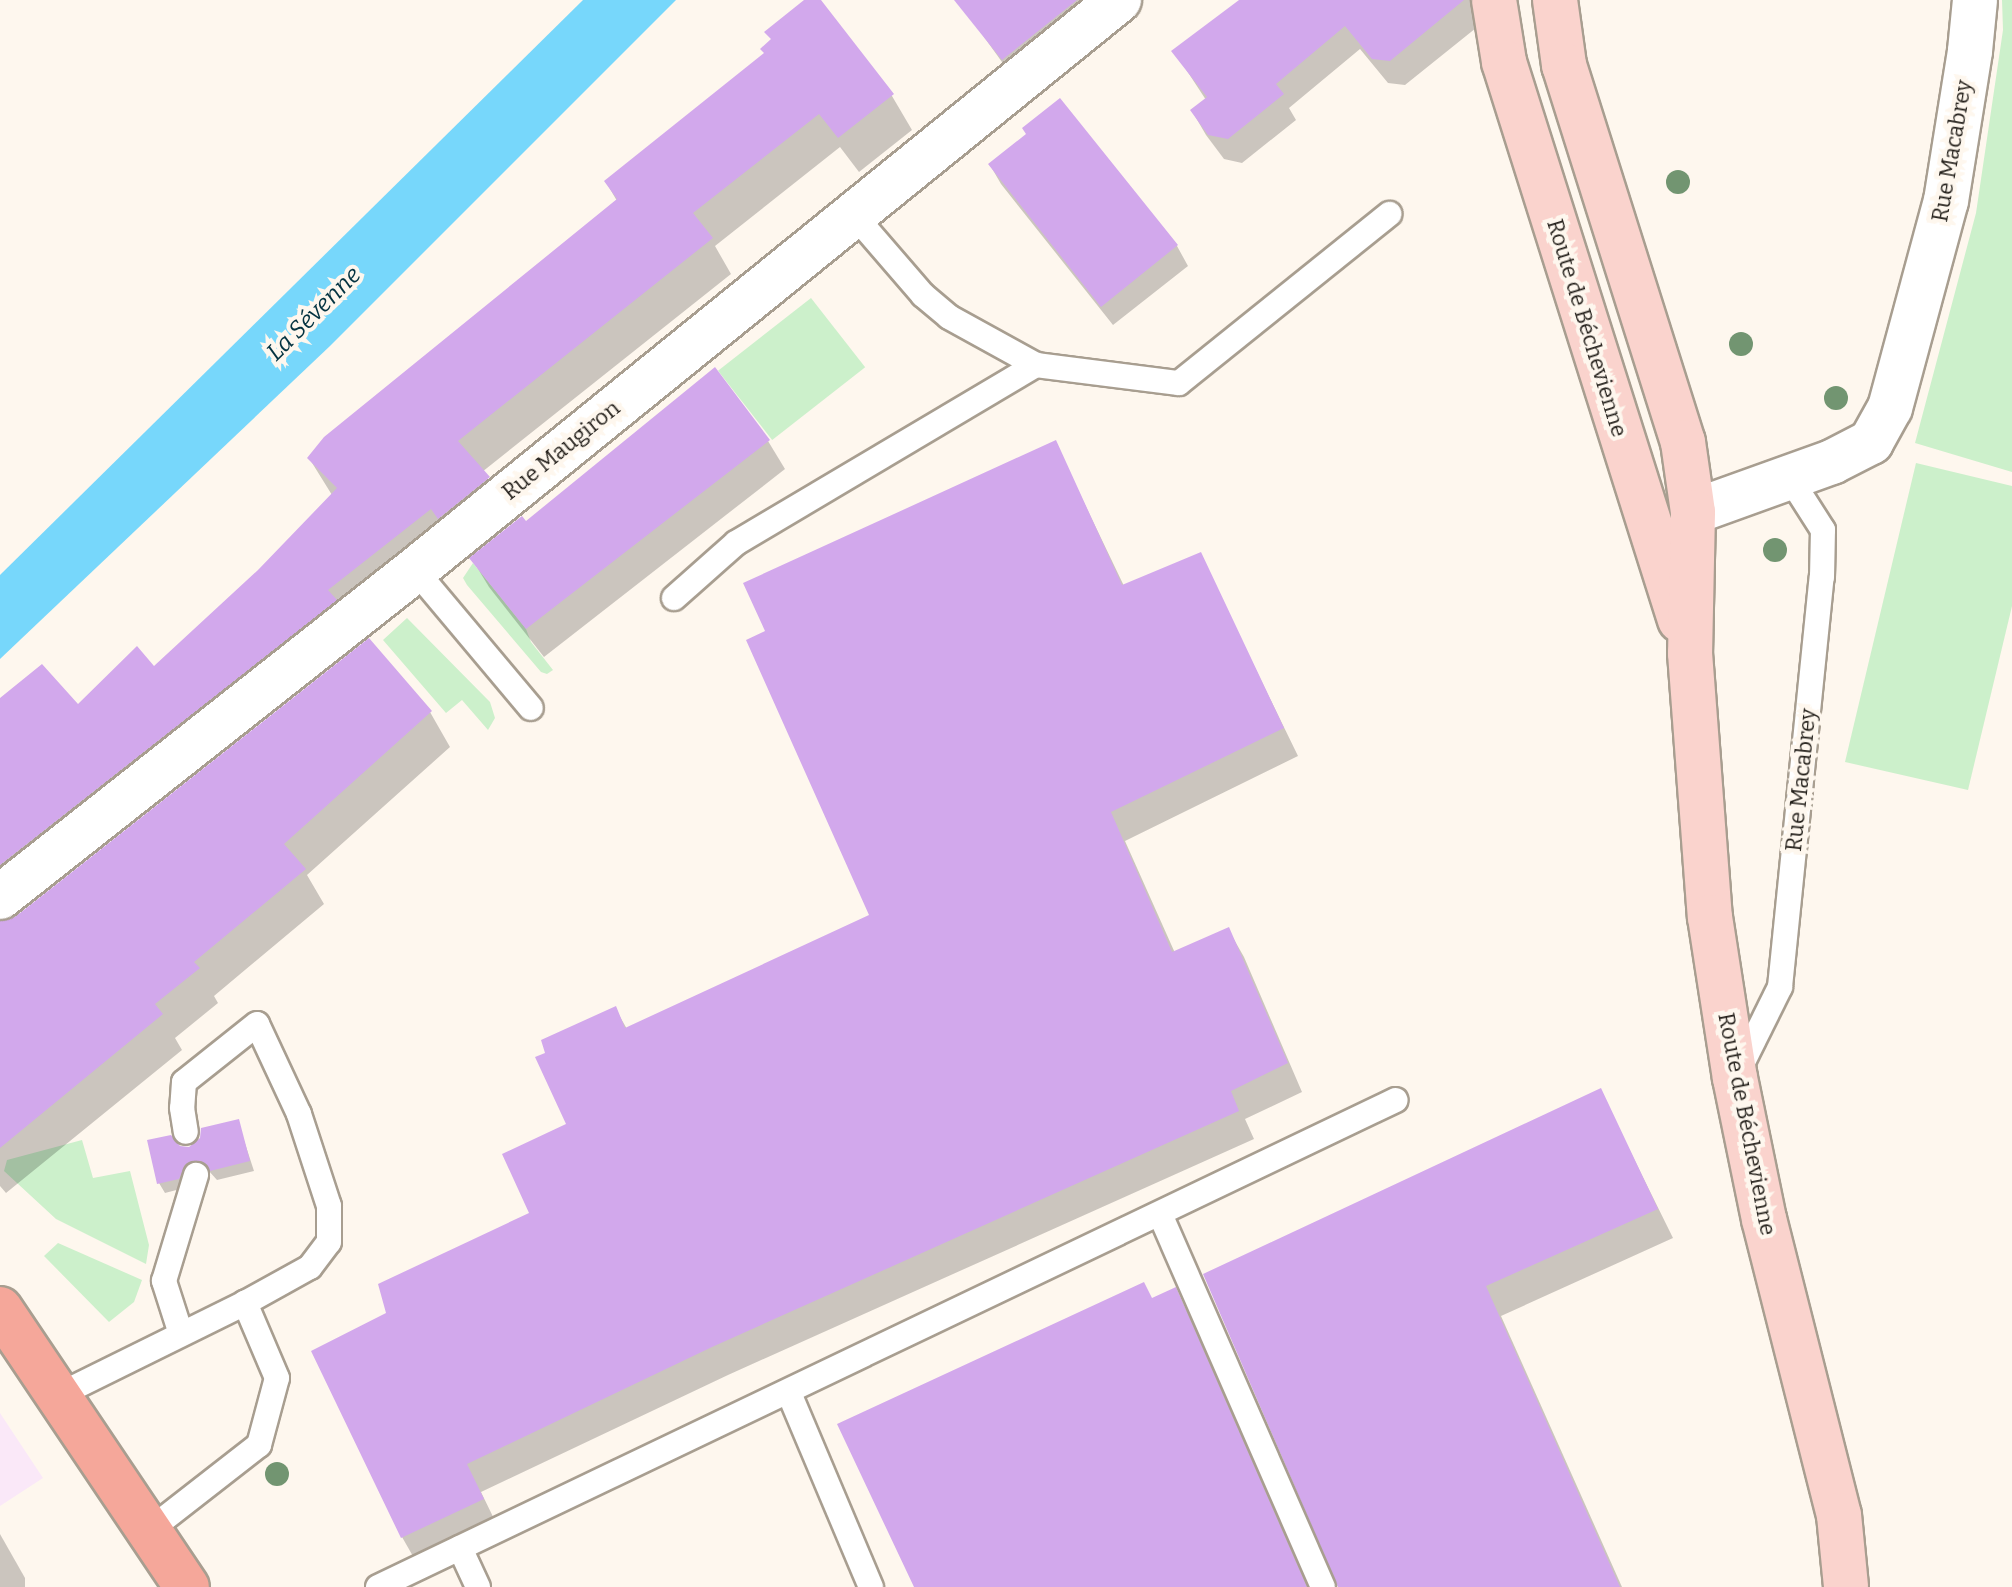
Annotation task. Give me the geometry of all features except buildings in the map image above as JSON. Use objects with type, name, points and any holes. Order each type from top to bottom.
[{"type":"main road","points":[[0,1309],[151,1529],[187,1587]]},
{"type":"street","name":"Rue Maugiron","points":[[0,897],[415,570],[1119,0]]},
{"type":"street","name":"Route de Béchevienne","points":[[1494,0],[1504,62],[1690,653]]},
{"type":"street","name":"Route de Béchevienne","points":[[1555,0],[1564,65],[1683,442],[1693,512],[1690,653],[1710,917],[1735,1078],[1764,1219],[1839,1515],[1846,1587]]},
{"type":"street","name":"Rue Macabrey","points":[[1693,512],[1791,480],[1871,442],[1890,408],[1946,201],[1975,0]]},
{"type":"lane","points":[[854,215],[931,302],[949,317],[1036,365],[1179,383],[1389,214]]},
{"type":"lane","points":[[674,598],[736,543],[1036,365]]},
{"type":"lane","name":"Rue Macabrey","points":[[1735,1078],[1780,987],[1822,577],[1823,530],[1791,480]]},
{"type":"lane","points":[[415,570],[531,708]]},
{"type":"lane","points":[[59,1395],[245,1303],[310,1267],[329,1242],[329,1206],[299,1114],[257,1024],[184,1082],[182,1108],[186,1132]]},
{"type":"lane","points":[[378,1587],[1396,1100]]},
{"type":"lane","points":[[181,1334],[164,1281],[196,1175]]},
{"type":"lane","points":[[1160,1214],[1323,1587]]},
{"type":"lane","points":[[151,1529],[259,1445],[277,1378],[245,1303]]},
{"type":"lane","points":[[789,1393],[871,1587]]},
{"type":"lane","points":[[460,1548],[478,1587]]},
{"type":"shaded area","points":[[0,1413],[43,1478],[0,1506]]},
{"type":"green space","points":[[2002,0],[2012,0],[2012,472],[1915,443],[1976,213],[2003,30]]},
{"type":"green space","points":[[811,298],[865,367],[772,440],[718,371]]},
{"type":"green space","points":[[1916,463],[2012,486],[2012,606],[1968,790],[1845,762]]},
{"type":"green space","points":[[473,563],[526,629],[531,642],[553,670],[547,674],[541,672],[467,585],[463,578]]},
{"type":"green space","points":[[407,618],[490,702],[495,718],[488,730],[462,700],[446,713],[383,640]]},
{"type":"green space","points":[[82,1140],[93,1178],[130,1171],[149,1245],[146,1264],[56,1219],[4,1171],[7,1160]]},
{"type":"green space","points":[[58,1243],[142,1280],[134,1302],[109,1322],[44,1256]]},
{"type":"water","name":"La Sévenne","points":[[583,0],[676,0],[330,346],[0,659],[0,575]]}]
